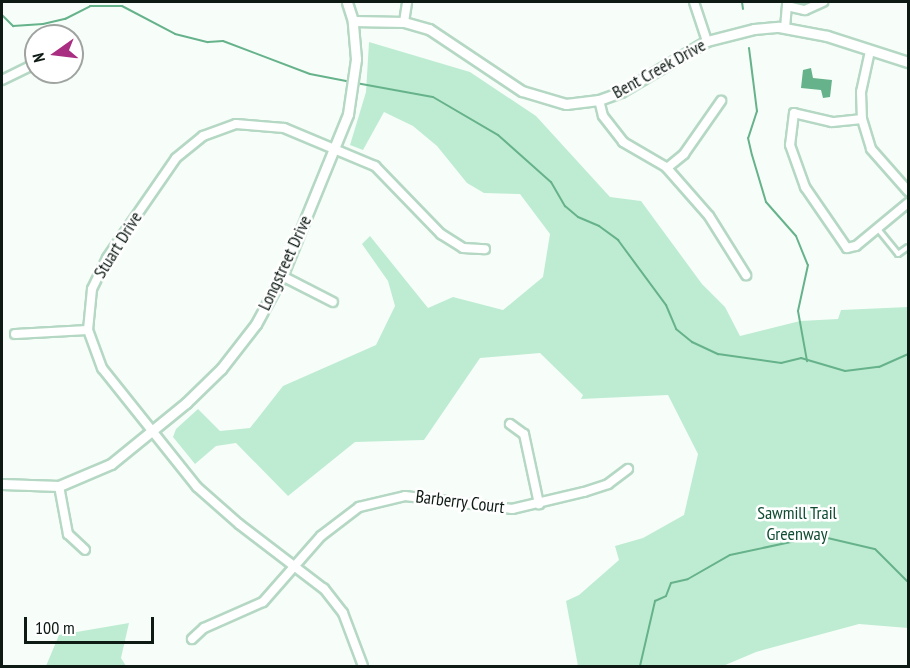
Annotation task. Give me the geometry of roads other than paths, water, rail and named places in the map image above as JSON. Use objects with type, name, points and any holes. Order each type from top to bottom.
[{"type":"street","name":"Longstreet Drive","points":[[2,484],[36,488],[59,486],[111,464],[153,432],[220,369],[256,324],[282,276],[336,148],[354,88],[353,21],[347,2]]},
{"type":"street","points":[[404,22],[407,2]]},
{"type":"street","points":[[694,2],[706,41]]},
{"type":"street","points":[[785,28],[787,4],[805,10],[823,2]]},
{"type":"street","name":"Bent Creek Drive","points":[[353,21],[404,22],[429,29],[522,91],[566,104],[599,100],[621,92],[706,41],[753,29],[785,28],[827,36],[909,62]]},
{"type":"street","points":[[870,51],[861,92],[862,119],[872,149],[909,191]]},
{"type":"street","points":[[2,80],[24,69]]},
{"type":"street","points":[[599,100],[603,116],[623,142],[667,168],[709,216],[746,275]]},
{"type":"street","points":[[667,168],[684,154],[721,101]]},
{"type":"street","points":[[862,119],[832,122],[794,113],[790,145],[805,187],[847,248],[877,229],[909,203]]},
{"type":"street","name":"Stuart Drive","points":[[363,666],[343,613],[324,589],[217,506],[102,368],[88,330],[90,296],[102,267],[176,158],[194,142],[223,127],[251,123],[284,128],[375,166],[441,234],[463,248],[485,249]]},
{"type":"street","points":[[282,276],[333,302]]},
{"type":"street","points":[[15,334],[88,330]]},
{"type":"street","points":[[510,424],[524,434],[539,504]]},
{"type":"street","name":"Barberry Court","points":[[192,639],[204,628],[263,602],[340,518],[381,500],[405,496],[431,497],[512,509],[539,504],[608,484],[628,469]]},
{"type":"street","points":[[59,486],[68,534],[85,550]]},
{"type":"lane","points":[[877,229],[898,254],[908,247]]},
{"type":"waterway","points":[[742,2],[743,9]]},
{"type":"waterway","points":[[2,15],[13,26],[43,24],[65,19],[90,6],[122,6],[175,34],[208,42],[223,41],[310,74],[351,82]]},
{"type":"waterway","points":[[749,48],[757,111],[748,138],[752,155],[766,202],[796,236],[808,265],[798,311],[807,361]]},
{"type":"waterway","points":[[356,83],[433,97],[498,135],[551,182],[565,206],[578,217],[599,226],[618,240],[666,305],[676,329],[692,342],[718,354],[781,363],[801,358],[845,371],[879,367],[908,354]]},
{"type":"waterway","points":[[640,666],[655,601],[666,596],[671,583],[688,579],[730,555],[819,536],[875,549],[908,582]]},
{"type":"park label","name":"Sawmill Trail Greenway","points":[[797,524]]}]
